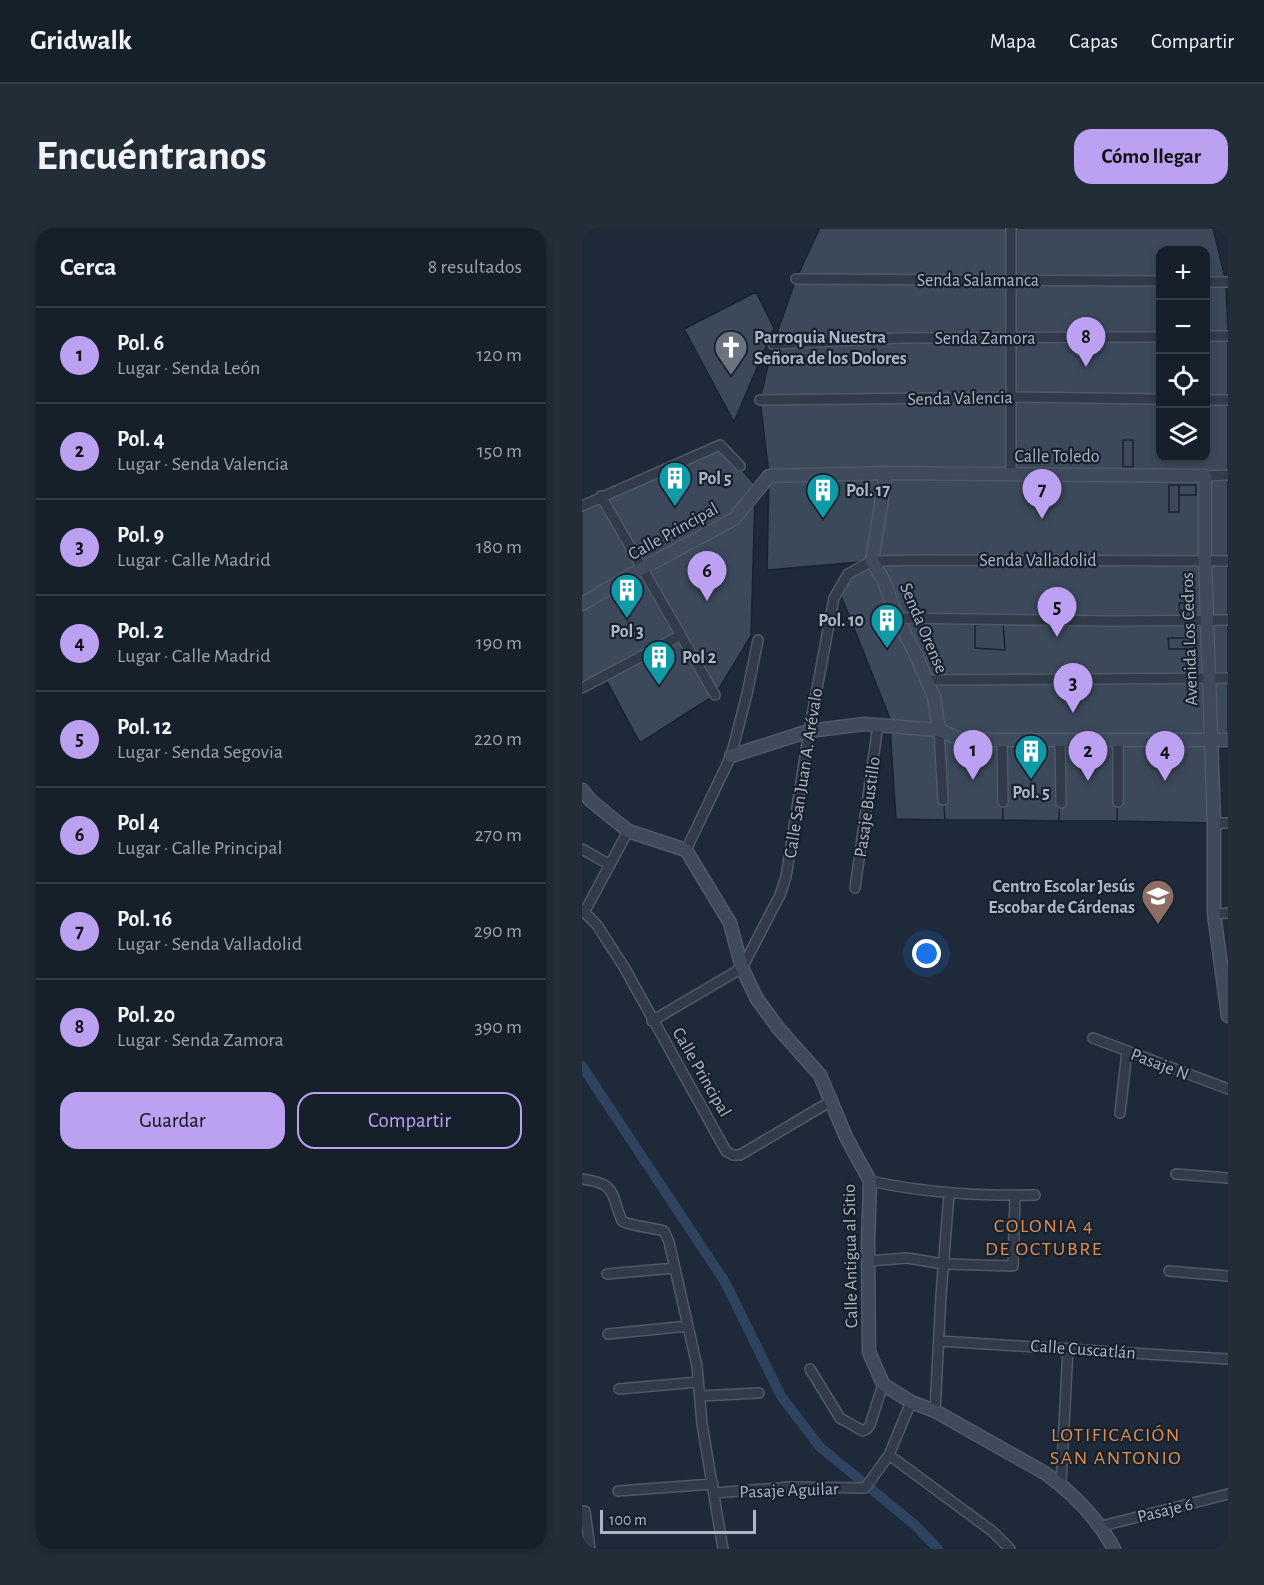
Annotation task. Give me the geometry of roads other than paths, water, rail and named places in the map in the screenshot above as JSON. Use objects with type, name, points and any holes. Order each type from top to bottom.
[{"type":"street","points":[[1011,228],[1011,474]]},
{"type":"street","name":"Senda Salamanca","points":[[796,279],[1156,281]]},
{"type":"street","points":[[1210,282],[1226,282]]},
{"type":"street","points":[[1210,336],[1228,336]]},
{"type":"street","name":"Senda Zamora","points":[[773,344],[902,338],[1156,337]]},
{"type":"street","name":"Senda Valencia","points":[[760,400],[1011,397],[1156,399]]},
{"type":"street","points":[[1210,400],[1228,400]]},
{"type":"street","points":[[582,506],[720,445],[740,466]]},
{"type":"street","points":[[872,561],[886,473]]},
{"type":"street","name":"Calle Toledo","points":[[769,476],[886,473],[1228,476]]},
{"type":"street","name":"Calle Principal","points":[[582,604],[734,519],[769,476]]},
{"type":"street","name":"Avenida Los Cedros","points":[[1205,476],[1208,679],[1214,823],[1214,914],[1228,1016]]},
{"type":"street","points":[[601,496],[715,695]]},
{"type":"street","name":"Senda Valladolid","points":[[872,561],[1228,561]]},
{"type":"street","name":"Calle San Juan A. Arévalo","points":[[742,968],[780,895],[786,877],[809,731],[834,598],[848,574],[872,561]]},
{"type":"street","name":"Senda Orense","points":[[872,561],[884,581],[897,618],[934,697],[939,729],[943,800]]},
{"type":"street","points":[[897,618],[1228,620]]},
{"type":"street","points":[[582,688],[681,635]]},
{"type":"street","points":[[582,790],[590,800],[628,831],[686,850],[731,756],[758,640]]},
{"type":"street","points":[[926,680],[1228,678]]},
{"type":"street","points":[[731,756],[809,731],[864,724],[939,729],[962,740],[1228,740]]},
{"type":"street","name":"Pasaje Bustillo","points":[[855,888],[878,725]]},
{"type":"street","points":[[1060,739],[1060,803]]},
{"type":"street","points":[[1002,740],[1003,802]]},
{"type":"street","points":[[1118,741],[1118,802]]},
{"type":"street","points":[[1214,823],[1228,823]]},
{"type":"street","points":[[584,911],[628,831]]},
{"type":"street","points":[[582,849],[610,865]]},
{"type":"street","name":"Calle Antigua al Sitio","points":[[686,850],[730,923],[742,968],[757,999],[779,1029],[820,1075],[846,1137],[870,1181],[869,1352],[883,1384]]},
{"type":"street","name":"Calle Principal","points":[[584,911],[597,925],[624,967],[726,1151],[733,1155],[740,1155],[831,1101]]},
{"type":"street","points":[[1214,914],[1228,914]]},
{"type":"street","points":[[652,1021],[742,968]]},
{"type":"street","name":"Pasaje N","points":[[1093,1038],[1228,1089]]},
{"type":"street","points":[[1120,1113],[1127,1051]]},
{"type":"street","points":[[1176,1174],[1228,1178]]},
{"type":"street","points":[[582,1179],[609,1187],[614,1193],[622,1221],[664,1232],[669,1242],[697,1366],[723,1549]]},
{"type":"street","points":[[870,1181],[911,1190],[949,1194],[1035,1195]]},
{"type":"street","points":[[935,1411],[949,1194]]},
{"type":"street","points":[[868,1260],[907,1258],[944,1264],[1013,1266],[1015,1196]]},
{"type":"street","points":[[607,1274],[675,1268]]},
{"type":"street","points":[[1169,1271],[1228,1276]]},
{"type":"street","points":[[608,1334],[688,1326]]},
{"type":"street","name":"Calle Cuscatlán","points":[[939,1341],[1228,1359]]},
{"type":"street","points":[[1061,1484],[1068,1348]]},
{"type":"street","points":[[810,1369],[840,1418],[862,1431],[870,1425],[883,1384],[911,1402],[935,1411],[998,1445],[1061,1484],[1102,1526],[1114,1549]]},
{"type":"street","points":[[619,1389],[698,1382]]},
{"type":"street","points":[[700,1396],[759,1393]]},
{"type":"street","points":[[911,1402],[889,1455],[992,1531],[1010,1549]]},
{"type":"street","name":"Pasaje Aguilar","points":[[618,1491],[790,1487],[865,1488],[889,1455]]},
{"type":"street","name":"Pasaje 6","points":[[1102,1526],[1228,1494]]},
{"type":"street","points":[[585,1511],[590,1549]]},
{"type":"waterway","points":[[582,1066],[725,1282],[781,1396],[820,1447],[915,1525],[938,1549]]},
{"type":"place","name":"Pol. 20","points":[[1086,367]]},
{"type":"place","name":"Parroquia Nuestra Señora de los Dolores","points":[[731,376]]},
{"type":"place","name":"Pol 5","points":[[675,507]]},
{"type":"place","name":"Pol. 17","points":[[823,519]]},
{"type":"place","name":"Pol. 16","points":[[1042,519]]},
{"type":"place","name":"Pol 4","points":[[707,601]]},
{"type":"place","name":"Pol 3","points":[[627,619]]},
{"type":"place","name":"Pol. 12","points":[[1057,637]]},
{"type":"place","name":"Pol. 10","points":[[887,649]]},
{"type":"place","name":"Pol 2","points":[[659,686]]},
{"type":"place","name":"Pol. 9","points":[[1073,713]]},
{"type":"place","name":"Pol. 6","points":[[973,780]]},
{"type":"place","name":"Pol. 5","points":[[1031,780]]},
{"type":"place","name":"Pol. 4","points":[[1088,781]]},
{"type":"place","name":"Pol. 2","points":[[1165,781]]},
{"type":"place","name":"Centro Escolar Jesús Escobar de Cárdenas","points":[[1158,925]]},
{"type":"district","name":"COLONIA 4 DE OCTUBRE","points":[[1044,1236]]},
{"type":"district","name":"LOTIFICACIÓN SAN ANTONIO","points":[[1116,1446]]}]
